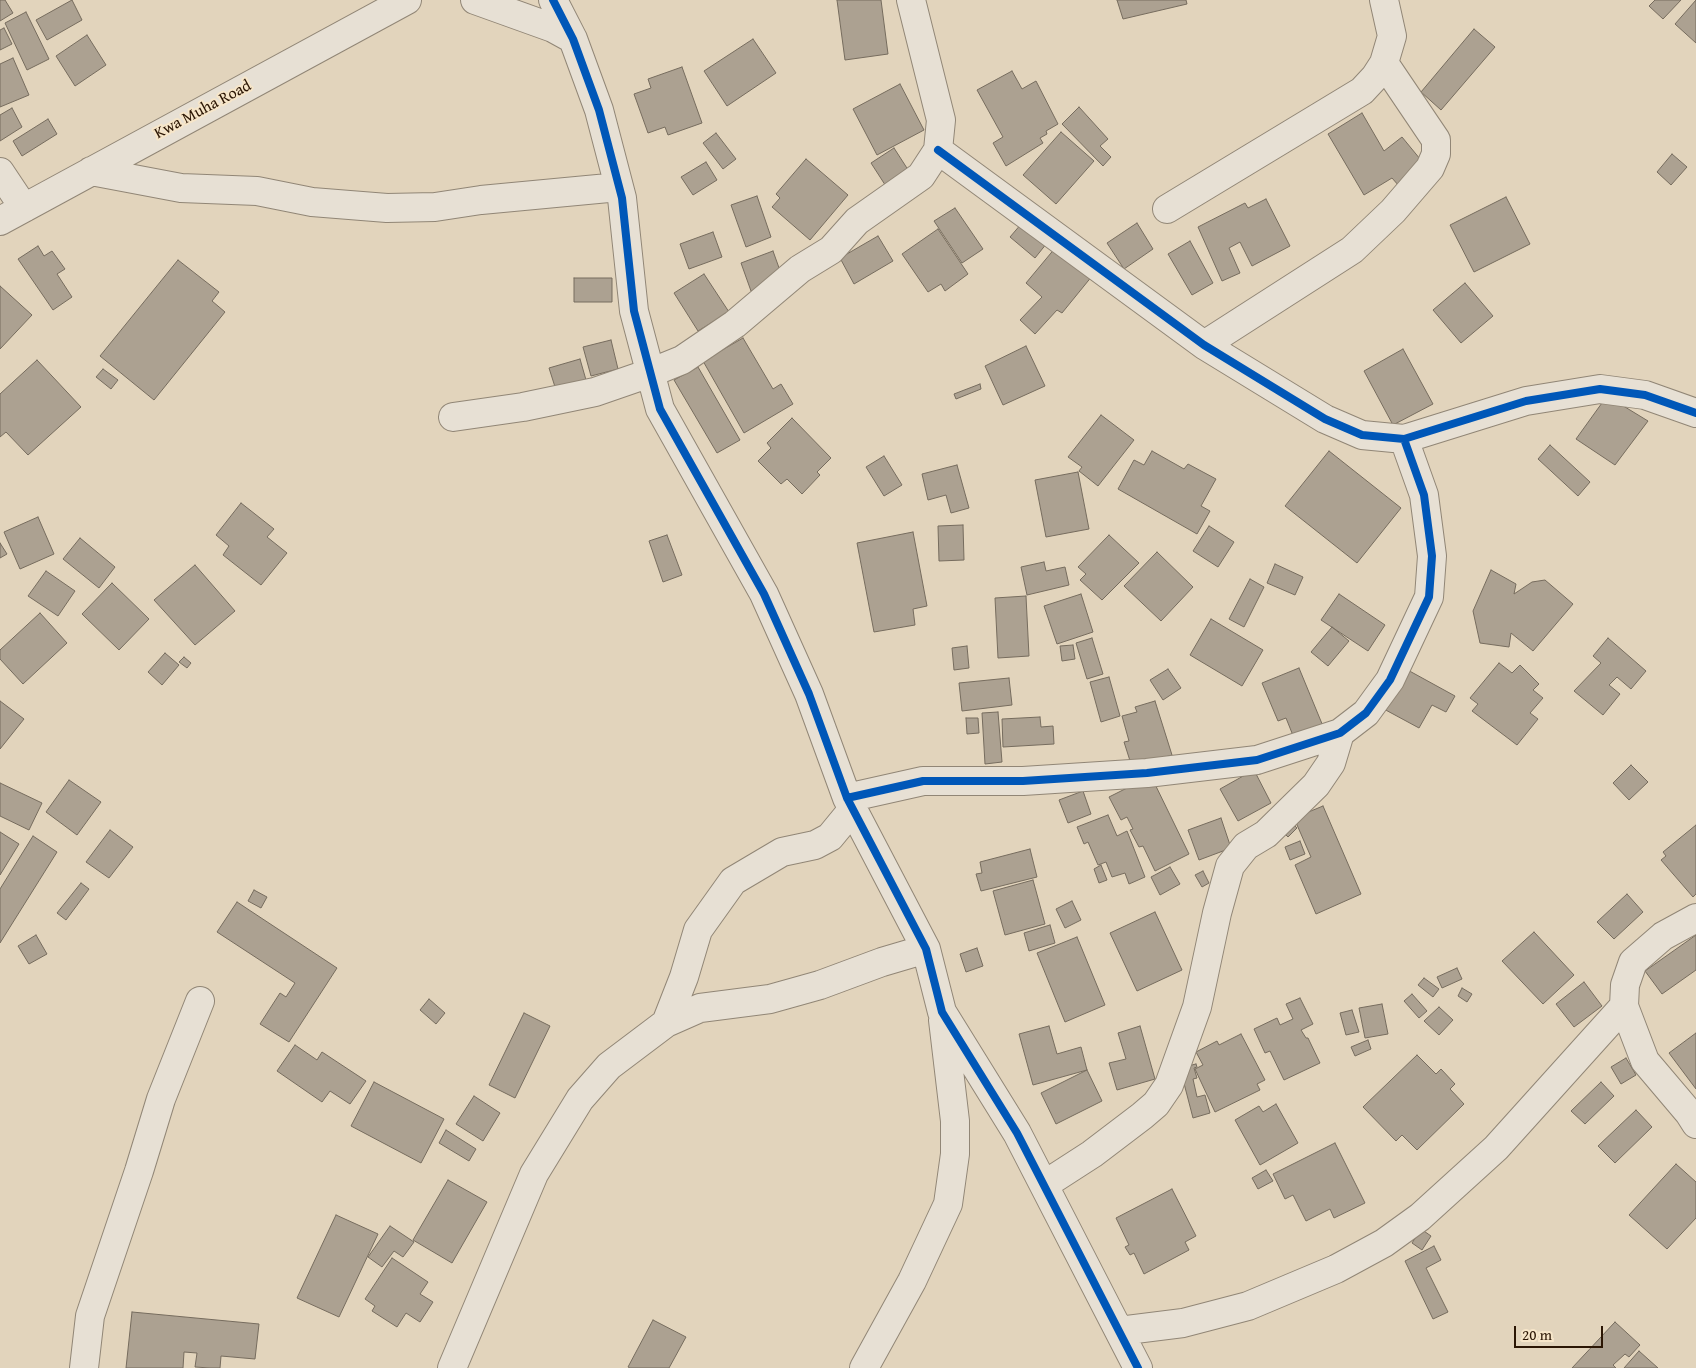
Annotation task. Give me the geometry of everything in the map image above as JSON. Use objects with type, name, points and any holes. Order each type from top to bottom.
[{"type":"street","name":"Kwa Muha Road","points":[[0,221],[407,0]]},
{"type":"street","points":[[475,0],[553,28],[573,39]]},
{"type":"street","points":[[553,0],[573,39],[599,110],[622,198],[634,311],[660,409],[764,594],[809,694],[850,804],[926,949],[942,1012],[955,1121],[955,1154],[948,1204],[912,1281],[864,1368]]},
{"type":"street","points":[[453,417],[523,407],[595,392],[682,360],[735,324],[800,269],[831,250],[857,221],[921,176],[938,150],[940,120],[911,0]]},
{"type":"street","points":[[1167,209],[1362,91],[1375,77],[1384,63],[1392,36],[1384,0]]},
{"type":"street","points":[[1204,345],[1352,250],[1393,211],[1430,168],[1436,154],[1436,140],[1384,63]]},
{"type":"street","points":[[938,150],[1204,345],[1325,419],[1362,435],[1404,439],[1526,401],[1600,389],[1645,396],[1696,413]]},
{"type":"street","points":[[91,171],[181,188],[257,192],[312,202],[387,208],[436,207],[481,200],[619,187]]},
{"type":"street","points":[[0,172],[24,208]]},
{"type":"street","points":[[666,1023],[684,977],[698,930],[733,881],[782,852],[815,845],[830,837],[850,804],[923,781],[1023,781],[1147,773],[1257,760],[1340,733],[1366,713],[1390,680],[1429,597],[1432,556],[1424,495],[1404,439]]},
{"type":"street","points":[[1044,1185],[1092,1154],[1149,1110],[1156,1104],[1169,1085],[1197,1008],[1217,913],[1230,866],[1246,846],[1266,834],[1316,785],[1331,763],[1340,733]]},
{"type":"street","points":[[1696,918],[1663,936],[1633,962],[1625,985],[1624,1006],[1645,1061],[1696,1124]]},
{"type":"street","points":[[452,1368],[534,1174],[580,1099],[609,1066],[666,1023],[700,1008],[770,999],[820,985],[882,962],[926,949]]},
{"type":"street","points":[[84,1368],[90,1316],[161,1099],[200,1001]]},
{"type":"street","points":[[1119,1331],[1183,1323],[1248,1306],[1336,1269],[1384,1243],[1420,1217],[1496,1148],[1624,1006]]},
{"type":"street","points":[[942,1012],[1017,1133],[1138,1368]]},
{"type":"building","points":[[0,0],[5,0],[13,13],[0,21]]},
{"type":"building","points":[[72,0],[82,20],[47,40],[36,20]]},
{"type":"building","points":[[837,0],[881,0],[888,54],[845,60]]},
{"type":"building","points":[[1117,0],[1186,0],[1187,4],[1123,19]]},
{"type":"building","points":[[1655,0],[1681,0],[1663,19],[1649,6]]},
{"type":"building","points":[[1696,0],[1696,43],[1675,24]]},
{"type":"building","points":[[26,12],[49,59],[27,70],[5,23]]},
{"type":"building","points":[[4,28],[12,44],[0,50],[0,30]]},
{"type":"building","points":[[1474,29],[1495,47],[1441,110],[1421,92]]},
{"type":"building","points":[[87,35],[106,65],[75,86],[56,56]]},
{"type":"building","points":[[753,39],[776,73],[727,106],[704,71]]},
{"type":"building","points":[[13,58],[29,95],[0,107],[0,64]]},
{"type":"building","points":[[682,67],[702,123],[668,135],[665,127],[648,133],[634,94],[651,88],[648,79]]},
{"type":"building","points":[[1012,71],[1022,89],[1036,81],[1058,124],[1046,131],[1047,134],[1040,138],[1043,143],[1006,166],[993,143],[1003,137],[977,90]]},
{"type":"building","points":[[900,84],[924,130],[877,155],[853,109]]},
{"type":"building","points":[[1079,107],[1108,139],[1100,146],[1111,157],[1103,166],[1062,124]]},
{"type":"building","points":[[12,108],[22,127],[0,141],[0,115]]},
{"type":"building","points":[[1362,113],[1384,151],[1402,137],[1425,165],[1399,186],[1392,178],[1364,195],[1328,134]]},
{"type":"building","points":[[48,119],[57,134],[22,156],[13,141]]},
{"type":"building","points":[[1061,132],[1094,161],[1056,204],[1023,175]]},
{"type":"building","points":[[716,133],[736,159],[723,169],[703,143]]},
{"type":"building","points":[[894,148],[914,179],[891,194],[871,163]]},
{"type":"building","points":[[1672,154],[1687,167],[1671,185],[1657,172]]},
{"type":"building","points":[[806,159],[848,195],[810,240],[772,207],[780,198],[776,194]]},
{"type":"building","points":[[706,162],[717,180],[693,195],[681,177]]},
{"type":"building","points":[[757,196],[771,237],[746,247],[731,205]]},
{"type":"building","points":[[1506,197],[1530,244],[1474,272],[1450,225]]},
{"type":"building","points":[[1266,199],[1290,246],[1252,266],[1240,242],[1229,248],[1240,273],[1222,281],[1198,227],[1245,203],[1248,208]]},
{"type":"building","points":[[955,208],[983,249],[962,263],[934,221]]},
{"type":"building","points":[[1022,223],[1047,243],[1035,258],[1010,237]]},
{"type":"building","points":[[1137,223],[1153,249],[1124,269],[1107,243]]},
{"type":"building","points":[[938,229],[968,274],[945,291],[941,284],[928,292],[902,254]]},
{"type":"building","points":[[713,232],[722,257],[689,269],[680,244]]},
{"type":"building","points":[[878,236],[893,261],[854,284],[840,258]]},
{"type":"building","points":[[1061,241],[1097,270],[1062,313],[1057,310],[1035,334],[1020,320],[1042,297],[1026,283]]},
{"type":"building","points":[[1190,241],[1213,283],[1192,295],[1168,254]]},
{"type":"building","points":[[38,246],[44,256],[52,251],[65,269],[57,274],[72,297],[53,310],[18,259]]},
{"type":"building","points":[[773,251],[783,279],[751,291],[741,263]]},
{"type":"building","points":[[178,260],[219,292],[212,301],[225,312],[154,400],[100,356]]},
{"type":"building","points":[[704,274],[729,312],[698,331],[674,293]]},
{"type":"building","points":[[574,278],[612,278],[612,302],[574,302]]},
{"type":"building","points":[[1465,283],[1493,316],[1461,343],[1433,310]]},
{"type":"building","points":[[0,286],[32,315],[0,349]]},
{"type":"building","points":[[743,338],[773,389],[781,384],[793,404],[744,433],[703,361]]},
{"type":"building","points":[[611,340],[618,369],[591,376],[583,347]]},
{"type":"building","points":[[1026,346],[1045,386],[1003,405],[985,366]]},
{"type":"building","points":[[1403,349],[1433,404],[1393,425],[1364,371]]},
{"type":"building","points":[[580,359],[586,380],[556,390],[549,368]]},
{"type":"building","points":[[37,360],[81,407],[28,455],[6,432],[0,437],[0,394]]},
{"type":"building","points":[[698,367],[740,440],[717,453],[674,380]]},
{"type":"building","points":[[103,369],[118,380],[111,389],[96,377]]},
{"type":"building","points":[[980,384],[981,389],[956,399],[954,394]]},
{"type":"building","points":[[1607,396],[1648,421],[1615,465],[1576,439]]},
{"type":"building","points":[[1101,415],[1134,440],[1098,486],[1079,471],[1082,467],[1068,457]]},
{"type":"building","points":[[792,418],[831,458],[817,472],[820,475],[802,494],[787,479],[781,484],[758,461],[771,448],[767,443]]},
{"type":"building","points":[[1550,445],[1590,482],[1578,496],[1538,459]]},
{"type":"building","points":[[1152,451],[1184,469],[1188,464],[1216,479],[1201,506],[1210,511],[1197,534],[1118,489],[1134,460],[1144,465]]},
{"type":"building","points":[[1329,451],[1401,508],[1357,563],[1285,506]]},
{"type":"building","points":[[884,456],[902,485],[884,496],[866,467]]},
{"type":"building","points":[[957,465],[969,508],[951,513],[946,495],[928,500],[922,474]]},
{"type":"building","points":[[1078,472],[1089,529],[1046,537],[1035,480]]},
{"type":"building","points":[[241,503],[274,529],[267,537],[287,553],[261,585],[223,555],[229,546],[216,535]]},
{"type":"building","points":[[38,517],[54,554],[20,569],[4,532]]},
{"type":"building","points":[[963,525],[964,560],[939,561],[938,526]]},
{"type":"building","points":[[1209,526],[1234,542],[1218,567],[1193,551]]},
{"type":"building","points":[[913,532],[927,606],[913,609],[915,625],[874,632],[857,543]]},
{"type":"building","points":[[667,535],[682,575],[663,582],[649,541]]},
{"type":"building","points":[[1109,535],[1139,563],[1102,600],[1080,580],[1086,574],[1078,567]]},
{"type":"building","points":[[80,538],[115,567],[99,588],[63,559]]},
{"type":"building","points":[[0,543],[7,554],[0,558]]},
{"type":"building","points":[[1157,552],[1193,587],[1161,621],[1124,586]]},
{"type":"building","points":[[1044,562],[1046,571],[1065,567],[1069,585],[1027,595],[1021,567]]},
{"type":"building","points":[[1275,564],[1303,577],[1295,595],[1267,583]]},
{"type":"building","points":[[195,565],[235,611],[195,645],[154,600]]},
{"type":"building","points":[[1491,570],[1516,584],[1514,594],[1532,582],[1545,580],[1573,604],[1533,651],[1511,633],[1509,647],[1480,643],[1473,611]]},
{"type":"building","points":[[46,571],[75,591],[58,616],[28,596]]},
{"type":"building","points":[[1250,579],[1264,587],[1244,627],[1229,619]]},
{"type":"building","points":[[112,583],[149,619],[119,650],[82,614]]},
{"type":"building","points":[[1081,594],[1093,632],[1057,644],[1044,606]]},
{"type":"building","points":[[1339,594],[1385,625],[1368,651],[1321,620]]},
{"type":"building","points":[[1026,596],[1029,656],[998,658],[995,598]]},
{"type":"building","points":[[40,613],[67,643],[23,684],[0,659],[0,650]]},
{"type":"building","points":[[1211,619],[1263,650],[1242,686],[1190,655]]},
{"type":"building","points":[[1332,627],[1349,641],[1328,666],[1311,652]]},
{"type":"building","points":[[1092,638],[1103,674],[1087,679],[1076,643]]},
{"type":"building","points":[[1608,638],[1646,671],[1631,689],[1617,677],[1609,685],[1620,694],[1603,715],[1574,691],[1601,663],[1593,656]]},
{"type":"building","points":[[1073,645],[1075,659],[1062,661],[1060,646]]},
{"type":"building","points":[[967,646],[969,668],[954,670],[952,648]]},
{"type":"building","points":[[165,653],[179,665],[162,685],[148,672]]},
{"type":"building","points":[[184,657],[191,663],[187,668],[179,662]]},
{"type":"building","points":[[1499,663],[1512,673],[1520,665],[1539,684],[1533,690],[1543,698],[1530,713],[1538,719],[1517,745],[1472,711],[1478,704],[1470,698]]},
{"type":"building","points":[[1299,668],[1325,731],[1296,743],[1286,718],[1278,721],[1262,683]]},
{"type":"building","points":[[1404,668],[1455,696],[1446,712],[1432,705],[1419,728],[1382,708]]},
{"type":"building","points":[[1168,669],[1181,688],[1163,700],[1150,680]]},
{"type":"building","points":[[1109,677],[1120,716],[1101,722],[1090,682]]},
{"type":"building","points":[[1009,678],[1012,705],[962,711],[959,683]]},
{"type":"building","points":[[0,701],[24,719],[0,749]]},
{"type":"building","points":[[1155,701],[1172,755],[1132,767],[1124,742],[1129,741],[1122,716],[1137,712],[1135,707]]},
{"type":"building","points":[[998,712],[1002,762],[985,764],[982,713]]},
{"type":"building","points":[[1040,717],[1041,727],[1053,726],[1054,744],[1003,747],[1002,719]]},
{"type":"building","points":[[966,718],[978,718],[979,733],[967,734]]},
{"type":"building","points":[[1631,765],[1648,782],[1629,800],[1613,783]]},
{"type":"building","points":[[1254,770],[1271,803],[1238,821],[1220,789]]},
{"type":"building","points":[[1151,776],[1189,854],[1155,871],[1143,846],[1139,847],[1130,830],[1133,829],[1127,817],[1121,820],[1109,797]]},
{"type":"building","points":[[69,780],[101,802],[77,835],[46,812]]},
{"type":"building","points":[[0,783],[42,803],[29,830],[0,816]]},
{"type":"building","points":[[1083,791],[1091,814],[1068,823],[1059,800]]},
{"type":"building","points":[[1323,806],[1361,894],[1316,914],[1295,865],[1311,857],[1294,818]]},
{"type":"building","points":[[1108,815],[1117,836],[1127,831],[1145,877],[1129,884],[1125,873],[1112,877],[1106,862],[1098,865],[1088,842],[1084,844],[1077,827]]},
{"type":"building","points":[[1221,818],[1231,848],[1199,860],[1188,830]]},
{"type":"building","points":[[1290,821],[1297,828],[1288,837],[1281,830]]},
{"type":"building","points":[[1696,825],[1696,894],[1693,897],[1661,860],[1666,856],[1663,852]]},
{"type":"building","points":[[110,830],[133,847],[109,878],[86,862]]},
{"type":"building","points":[[0,832],[19,844],[0,875]]},
{"type":"building","points":[[33,836],[57,852],[0,943],[0,889]]},
{"type":"building","points":[[1300,841],[1305,854],[1290,860],[1285,847]]},
{"type":"building","points":[[1030,849],[1037,877],[981,891],[976,874],[982,873],[980,862]]},
{"type":"building","points":[[1101,865],[1107,880],[1099,883],[1094,869]]},
{"type":"building","points":[[1170,867],[1180,884],[1160,895],[1151,877]]},
{"type":"building","points":[[1203,871],[1209,883],[1202,887],[1195,875]]},
{"type":"building","points":[[1033,880],[1045,924],[1005,935],[993,891]]},
{"type":"building","points":[[81,883],[89,889],[66,920],[57,913]]},
{"type":"building","points":[[254,890],[267,897],[261,908],[248,901]]},
{"type":"building","points":[[1627,894],[1643,912],[1614,939],[1597,922]]},
{"type":"building","points":[[1072,901],[1081,920],[1065,928],[1056,909]]},
{"type":"building","points":[[237,902],[337,968],[289,1042],[260,1024],[280,993],[286,997],[295,983],[217,932]]},
{"type":"building","points":[[1155,912],[1182,970],[1137,991],[1110,933]]},
{"type":"building","points":[[1050,925],[1055,943],[1029,951],[1024,933]]},
{"type":"building","points":[[1534,932],[1574,975],[1543,1004],[1502,961]]},
{"type":"building","points":[[36,935],[47,954],[29,964],[18,946]]},
{"type":"building","points":[[1696,935],[1696,970],[1662,994],[1645,971]]},
{"type":"building","points":[[1077,937],[1105,1005],[1065,1022],[1037,953]]},
{"type":"building","points":[[977,948],[983,966],[966,972],[960,954]]},
{"type":"building","points":[[1457,968],[1462,979],[1442,988],[1437,977]]},
{"type":"building","points":[[1424,978],[1439,989],[1433,997],[1418,985]]},
{"type":"building","points":[[1584,982],[1602,1006],[1574,1027],[1556,1004]]},
{"type":"building","points":[[1462,988],[1472,994],[1467,1002],[1458,996]]},
{"type":"building","points":[[1412,994],[1427,1011],[1419,1018],[1404,1001]]},
{"type":"building","points":[[1300,998],[1313,1024],[1301,1030],[1306,1038],[1308,1038],[1320,1063],[1284,1080],[1270,1051],[1265,1053],[1254,1029],[1277,1018],[1280,1025],[1293,1019],[1286,1004]]},
{"type":"building","points":[[429,999],[445,1013],[436,1024],[420,1010]]},
{"type":"building","points":[[1382,1004],[1388,1034],[1365,1038],[1359,1008]]},
{"type":"building","points":[[1439,1007],[1453,1020],[1439,1035],[1424,1021]]},
{"type":"building","points":[[1352,1010],[1359,1032],[1346,1035],[1340,1013]]},
{"type":"building","points":[[524,1013],[550,1026],[515,1098],[489,1085]]},
{"type":"building","points":[[1049,1026],[1057,1054],[1081,1047],[1087,1070],[1033,1085],[1019,1034]]},
{"type":"building","points":[[1140,1026],[1155,1079],[1117,1090],[1109,1063],[1126,1059],[1118,1033]]},
{"type":"building","points":[[1696,1033],[1696,1089],[1669,1053]]},
{"type":"building","points":[[1241,1034],[1265,1080],[1257,1084],[1260,1090],[1215,1112],[1195,1069],[1203,1065],[1196,1052],[1217,1041],[1219,1045]]},
{"type":"building","points":[[1368,1040],[1371,1049],[1355,1056],[1351,1047]]},
{"type":"building","points":[[295,1045],[317,1060],[322,1052],[366,1081],[350,1104],[330,1091],[322,1102],[277,1071]]},
{"type":"building","points":[[1417,1055],[1436,1074],[1441,1069],[1455,1084],[1450,1089],[1464,1104],[1417,1150],[1402,1135],[1396,1141],[1363,1107]]},
{"type":"building","points":[[1626,1058],[1636,1075],[1621,1084],[1611,1067]]},
{"type":"building","points":[[1196,1064],[1197,1067],[1194,1068],[1197,1078],[1193,1079],[1197,1097],[1205,1095],[1210,1113],[1193,1118],[1180,1068]]},
{"type":"building","points":[[1087,1070],[1102,1101],[1056,1124],[1041,1093]]},
{"type":"building","points":[[374,1082],[444,1119],[421,1163],[351,1126]]},
{"type":"building","points":[[1601,1082],[1614,1096],[1585,1124],[1571,1111]]},
{"type":"building","points":[[474,1096],[500,1113],[483,1141],[456,1124]]},
{"type":"building","points":[[1276,1104],[1298,1143],[1260,1165],[1235,1120],[1259,1106],[1263,1112]]},
{"type":"building","points":[[1636,1110],[1652,1127],[1615,1163],[1598,1146]]},
{"type":"building","points":[[446,1130],[476,1149],[469,1161],[439,1143]]},
{"type":"building","points":[[1335,1143],[1365,1203],[1334,1218],[1330,1209],[1306,1221],[1293,1195],[1285,1199],[1273,1174]]},
{"type":"building","points":[[1676,1164],[1696,1182],[1696,1218],[1667,1249],[1629,1215]]},
{"type":"building","points":[[1266,1170],[1273,1181],[1258,1189],[1252,1178]]},
{"type":"building","points":[[448,1180],[487,1202],[452,1263],[413,1240]]},
{"type":"building","points":[[1172,1189],[1196,1236],[1185,1242],[1189,1250],[1144,1274],[1134,1253],[1130,1255],[1125,1247],[1129,1245],[1116,1218]]},
{"type":"building","points":[[336,1215],[378,1234],[339,1317],[297,1298]]},
{"type":"building","points":[[390,1226],[414,1242],[403,1257],[394,1251],[382,1267],[368,1257]]},
{"type":"building","points":[[1421,1229],[1431,1236],[1422,1250],[1412,1243]]},
{"type":"building","points":[[1434,1246],[1441,1260],[1426,1268],[1448,1312],[1433,1319],[1405,1261]]},
{"type":"building","points":[[392,1258],[428,1282],[420,1294],[433,1302],[420,1322],[406,1313],[397,1327],[372,1311],[375,1306],[365,1299]]},
{"type":"building","points":[[132,1312],[259,1324],[255,1359],[221,1356],[220,1368],[195,1367],[197,1353],[184,1352],[183,1368],[126,1368]]},
{"type":"building","points":[[653,1320],[686,1337],[669,1368],[628,1367]]},
{"type":"building","points":[[1615,1322],[1640,1345],[1629,1357],[1625,1354],[1613,1365],[1616,1368],[1572,1368]]},
{"type":"building","points":[[1639,1351],[1658,1368],[1624,1368]]},
{"type":"cycle path","points":[[553,0],[573,39],[599,110],[622,198],[634,311],[660,409],[764,594],[809,694],[847,798],[926,949],[942,1012],[1017,1133],[1138,1368]]},
{"type":"cycle path","points":[[938,150],[1204,345],[1325,419],[1362,435],[1404,439],[1526,401],[1600,389],[1645,395],[1696,413]]},
{"type":"cycle path","points":[[847,798],[923,781],[1023,781],[1147,773],[1257,760],[1340,733],[1366,713],[1390,680],[1429,597],[1432,556],[1424,495],[1404,439]]}]
